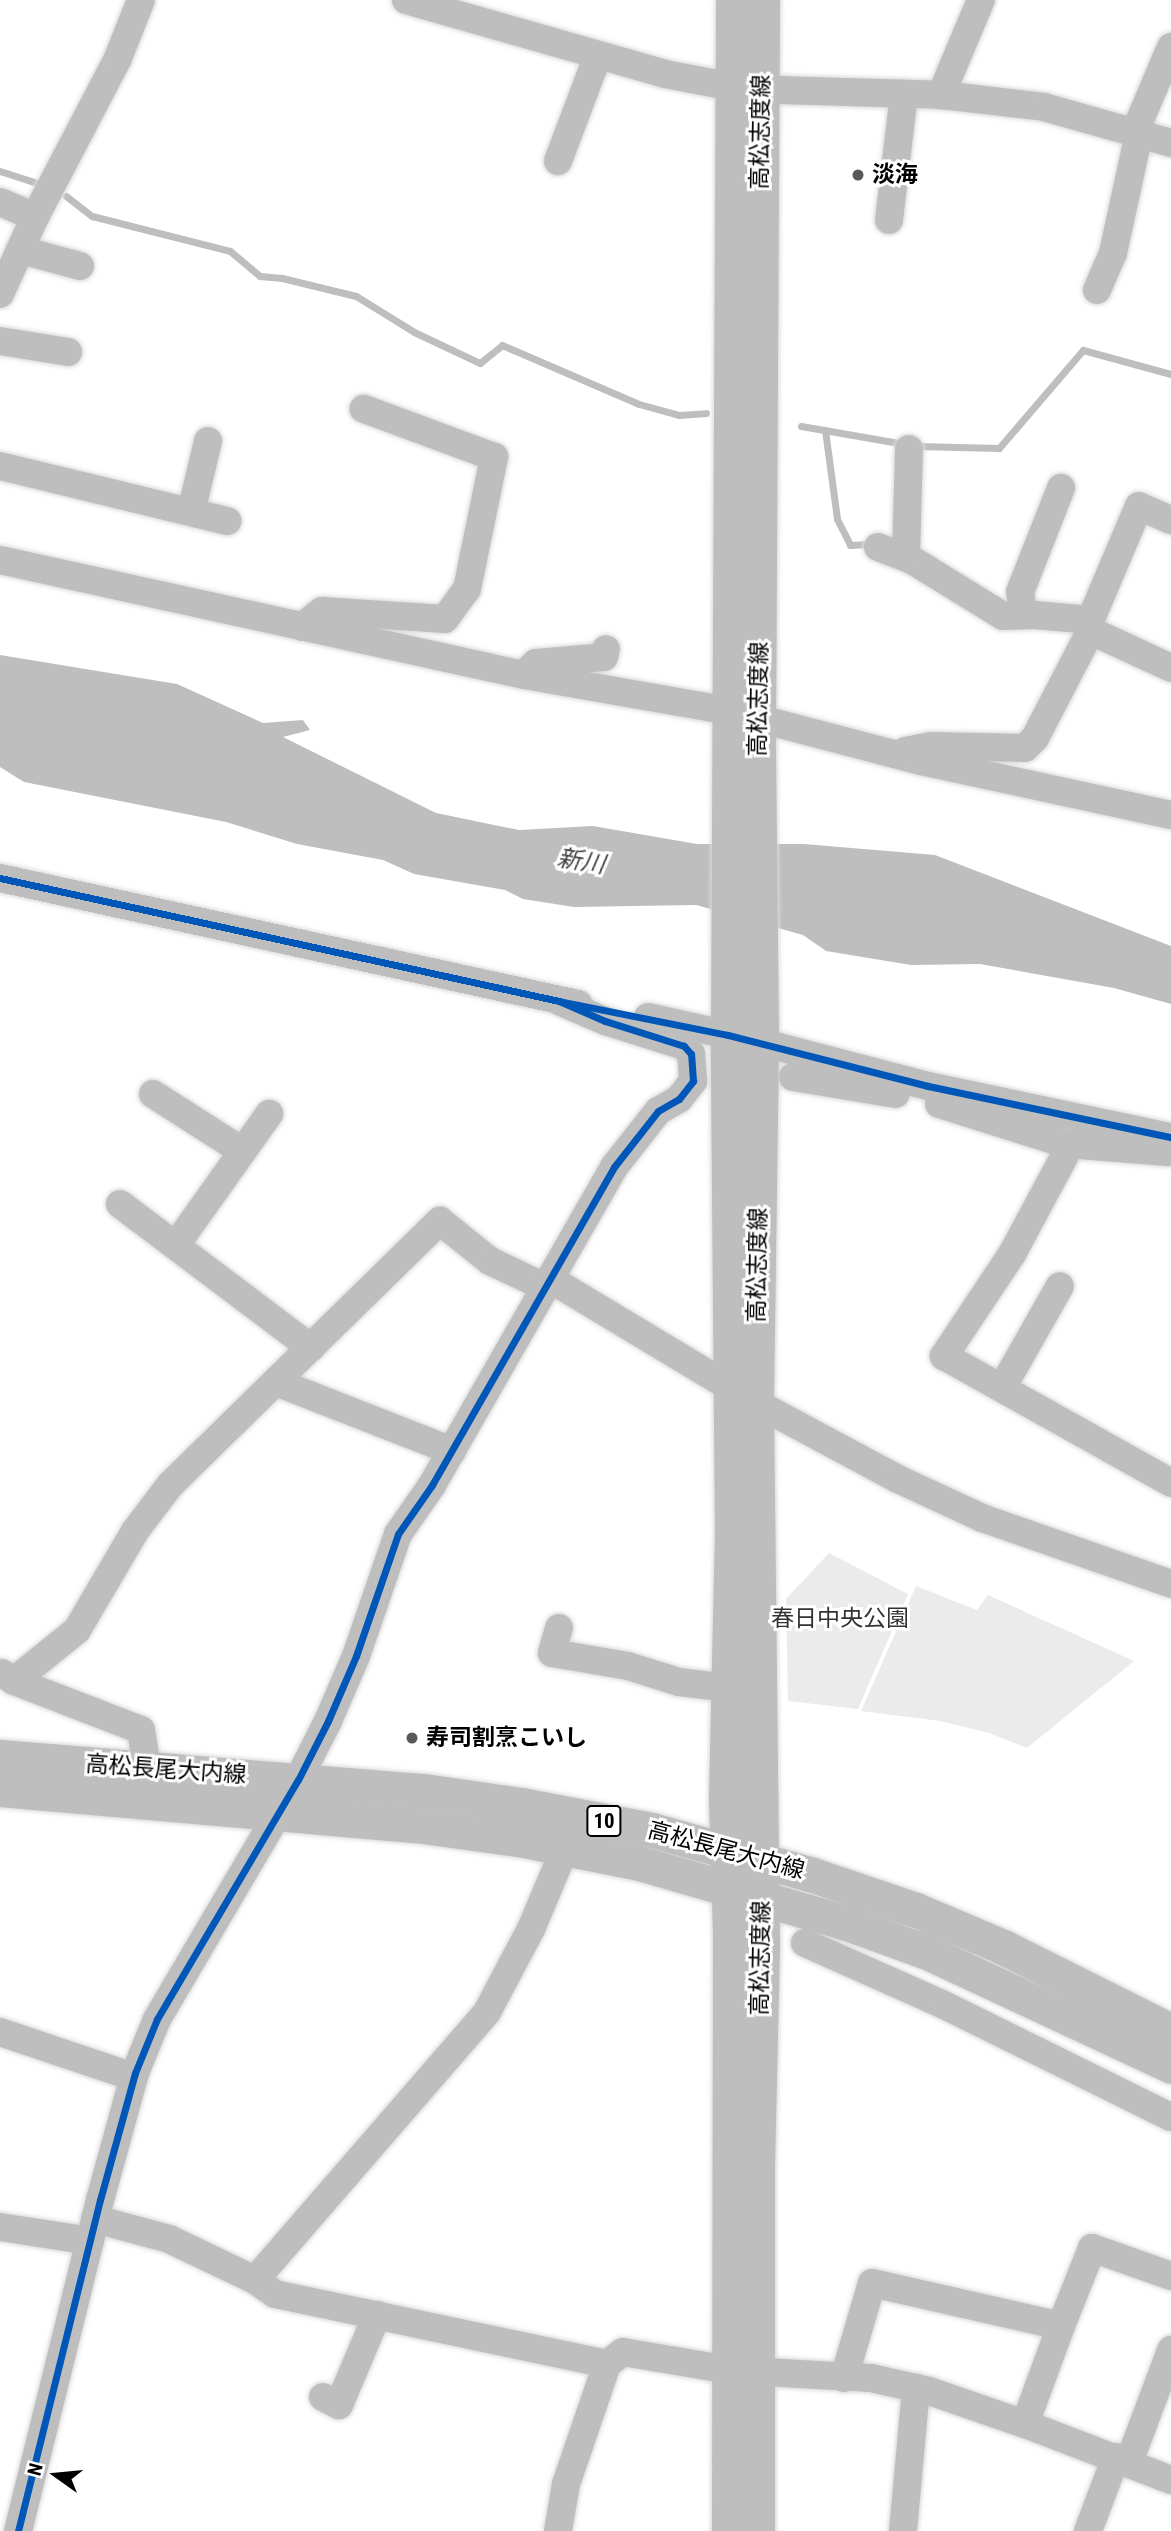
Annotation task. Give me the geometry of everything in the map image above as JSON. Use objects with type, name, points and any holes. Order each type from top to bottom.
[{"type":"main road","name":"高松志度線","points":[[729,2531],[757,2167],[762,1898],[743,1395],[747,88],[733,0]]},
{"type":"main road","name":"高松志度線","points":[[747,88],[762,0]]},
{"type":"main road","name":"高松志度線","points":[[743,1395],[732,1534],[728,1850],[743,2371],[757,2531]]},
{"type":"main road","name":"高松長尾大内線","points":[[0,1757],[424,1791],[521,1805],[652,1830],[762,1860],[916,1910],[1003,1947],[1171,2031]]},
{"type":"main road","name":"高松長尾大内線","points":[[0,1789],[279,1811],[519,1839],[639,1863],[847,1923],[928,1952],[1171,2066]]},
{"type":"street","points":[[0,294],[35,217],[118,58],[141,0]]},
{"type":"street","points":[[940,95],[981,0]]},
{"type":"street","points":[[425,2],[665,74],[747,88],[940,95],[1044,107],[1171,143]]},
{"type":"street","points":[[1097,290],[1113,253],[1139,134],[1137,127],[1171,47]]},
{"type":"street","points":[[558,161],[598,55]]},
{"type":"street","points":[[889,220],[904,94]]},
{"type":"street","points":[[0,202],[35,217]]},
{"type":"street","points":[[20,250],[80,266]]},
{"type":"street","points":[[0,341],[68,352]]},
{"type":"street","points":[[302,627],[322,611],[445,619],[467,589],[494,457],[364,409]]},
{"type":"street","points":[[191,512],[208,441]]},
{"type":"street","points":[[906,557],[909,449]]},
{"type":"street","points":[[0,466],[227,521]]},
{"type":"street","points":[[1023,615],[1020,592],[1061,488]]},
{"type":"street","points":[[892,754],[931,746],[1025,748],[1035,738],[1090,628],[1139,506],[1171,520]]},
{"type":"street","points":[[878,547],[906,557],[1003,616],[1081,619],[1090,628],[1171,668]]},
{"type":"street","points":[[0,560],[524,675],[744,727],[892,754],[1171,815]]},
{"type":"street","points":[[524,675],[536,663],[604,657],[606,649]]},
{"type":"street","points":[[0,878],[559,1001],[745,1034],[926,1092],[1066,1144],[1171,1152]]},
{"type":"street","points":[[18,2531],[92,2230],[134,2077],[157,2019],[298,1780],[356,1656],[398,1534],[452,1451],[614,1167],[658,1111],[688,1090],[693,1081],[696,1055],[684,1046],[605,1021],[559,1001]]},
{"type":"street","points":[[793,1077],[926,1092],[1171,1137]]},
{"type":"street","points":[[153,1094],[242,1152]]},
{"type":"street","points":[[176,1245],[268,1114]]},
{"type":"street","points":[[1066,1144],[1064,1157],[1012,1254],[944,1356],[1171,1483]]},
{"type":"street","points":[[120,1203],[311,1348]]},
{"type":"street","points":[[7,1676],[77,1630],[135,1531],[170,1485],[440,1221],[490,1261],[547,1283],[743,1395],[898,1479],[982,1518],[1171,1584]]},
{"type":"street","points":[[1002,1388],[1060,1286]]},
{"type":"street","points":[[276,1382],[452,1451]]},
{"type":"street","points":[[559,1628],[552,1653],[628,1666],[679,1682],[728,1688]]},
{"type":"street","points":[[7,1676],[141,1730],[147,1769]]},
{"type":"street","points":[[255,2280],[487,2012],[531,1929],[565,1848]]},
{"type":"street","points":[[805,1943],[955,2010],[1171,2117]]},
{"type":"street","points":[[0,2032],[134,2077]]},
{"type":"street","points":[[0,2227],[92,2230],[169,2239],[255,2280],[275,2294],[607,2364]]},
{"type":"street","points":[[1025,2424],[1092,2248],[1171,2276]]},
{"type":"street","points":[[844,2378],[872,2283],[1061,2326]]},
{"type":"street","points":[[323,2398],[339,2405],[377,2315]]},
{"type":"street","points":[[1088,2531],[1123,2460],[1171,2350]]},
{"type":"street","points":[[558,2531],[566,2484],[607,2364],[622,2352],[743,2371],[871,2378],[916,2388],[1025,2424],[1171,2480]]},
{"type":"street","points":[[903,2531],[916,2388]]},
{"type":"green space","name":"春日中央公園","points":[[829,1553],[908,1594],[858,1709],[788,1701],[786,1599]]},
{"type":"green space","points":[[916,1586],[977,1610],[988,1595],[1134,1661],[1027,1748],[989,1733],[940,1721],[861,1711]]},
{"type":"water","name":"新川","points":[[0,655],[177,684],[263,723],[303,720],[310,730],[283,737],[436,813],[519,830],[593,826],[697,844],[804,844],[935,855],[1171,946],[1171,1004],[1114,988],[980,964],[911,965],[826,951],[803,935],[696,905],[574,907],[523,899],[505,890],[414,874],[383,860],[297,844],[226,822],[24,782],[0,767]]},
{"type":"waterway","points":[[0,171],[43,185]]},
{"type":"waterway","points":[[66,196],[92,216],[230,251],[260,276],[282,278],[356,296],[414,332],[480,363],[502,345],[639,404],[679,415],[706,413]]},
{"type":"waterway","points":[[916,446],[999,448],[1083,350],[1171,374]]},
{"type":"waterway","points":[[801,426],[904,444]]},
{"type":"waterway","points":[[825,430],[837,519],[850,545],[872,544]]},
{"type":"cycle path","points":[[0,878],[559,1001],[728,1035],[928,1086],[1171,1137]]},
{"type":"cycle path","points":[[18,2531],[100,2200],[135,2073],[157,2019],[298,1780],[328,1721],[356,1656],[398,1534],[432,1485],[614,1167],[658,1111],[679,1099],[693,1081],[691,1054],[684,1046],[605,1021],[559,1001]]},
{"type":"place","name":"淡海","points":[[858,175]]},
{"type":"place","name":"寿司割烹こいし","points":[[412,1738]]}]
